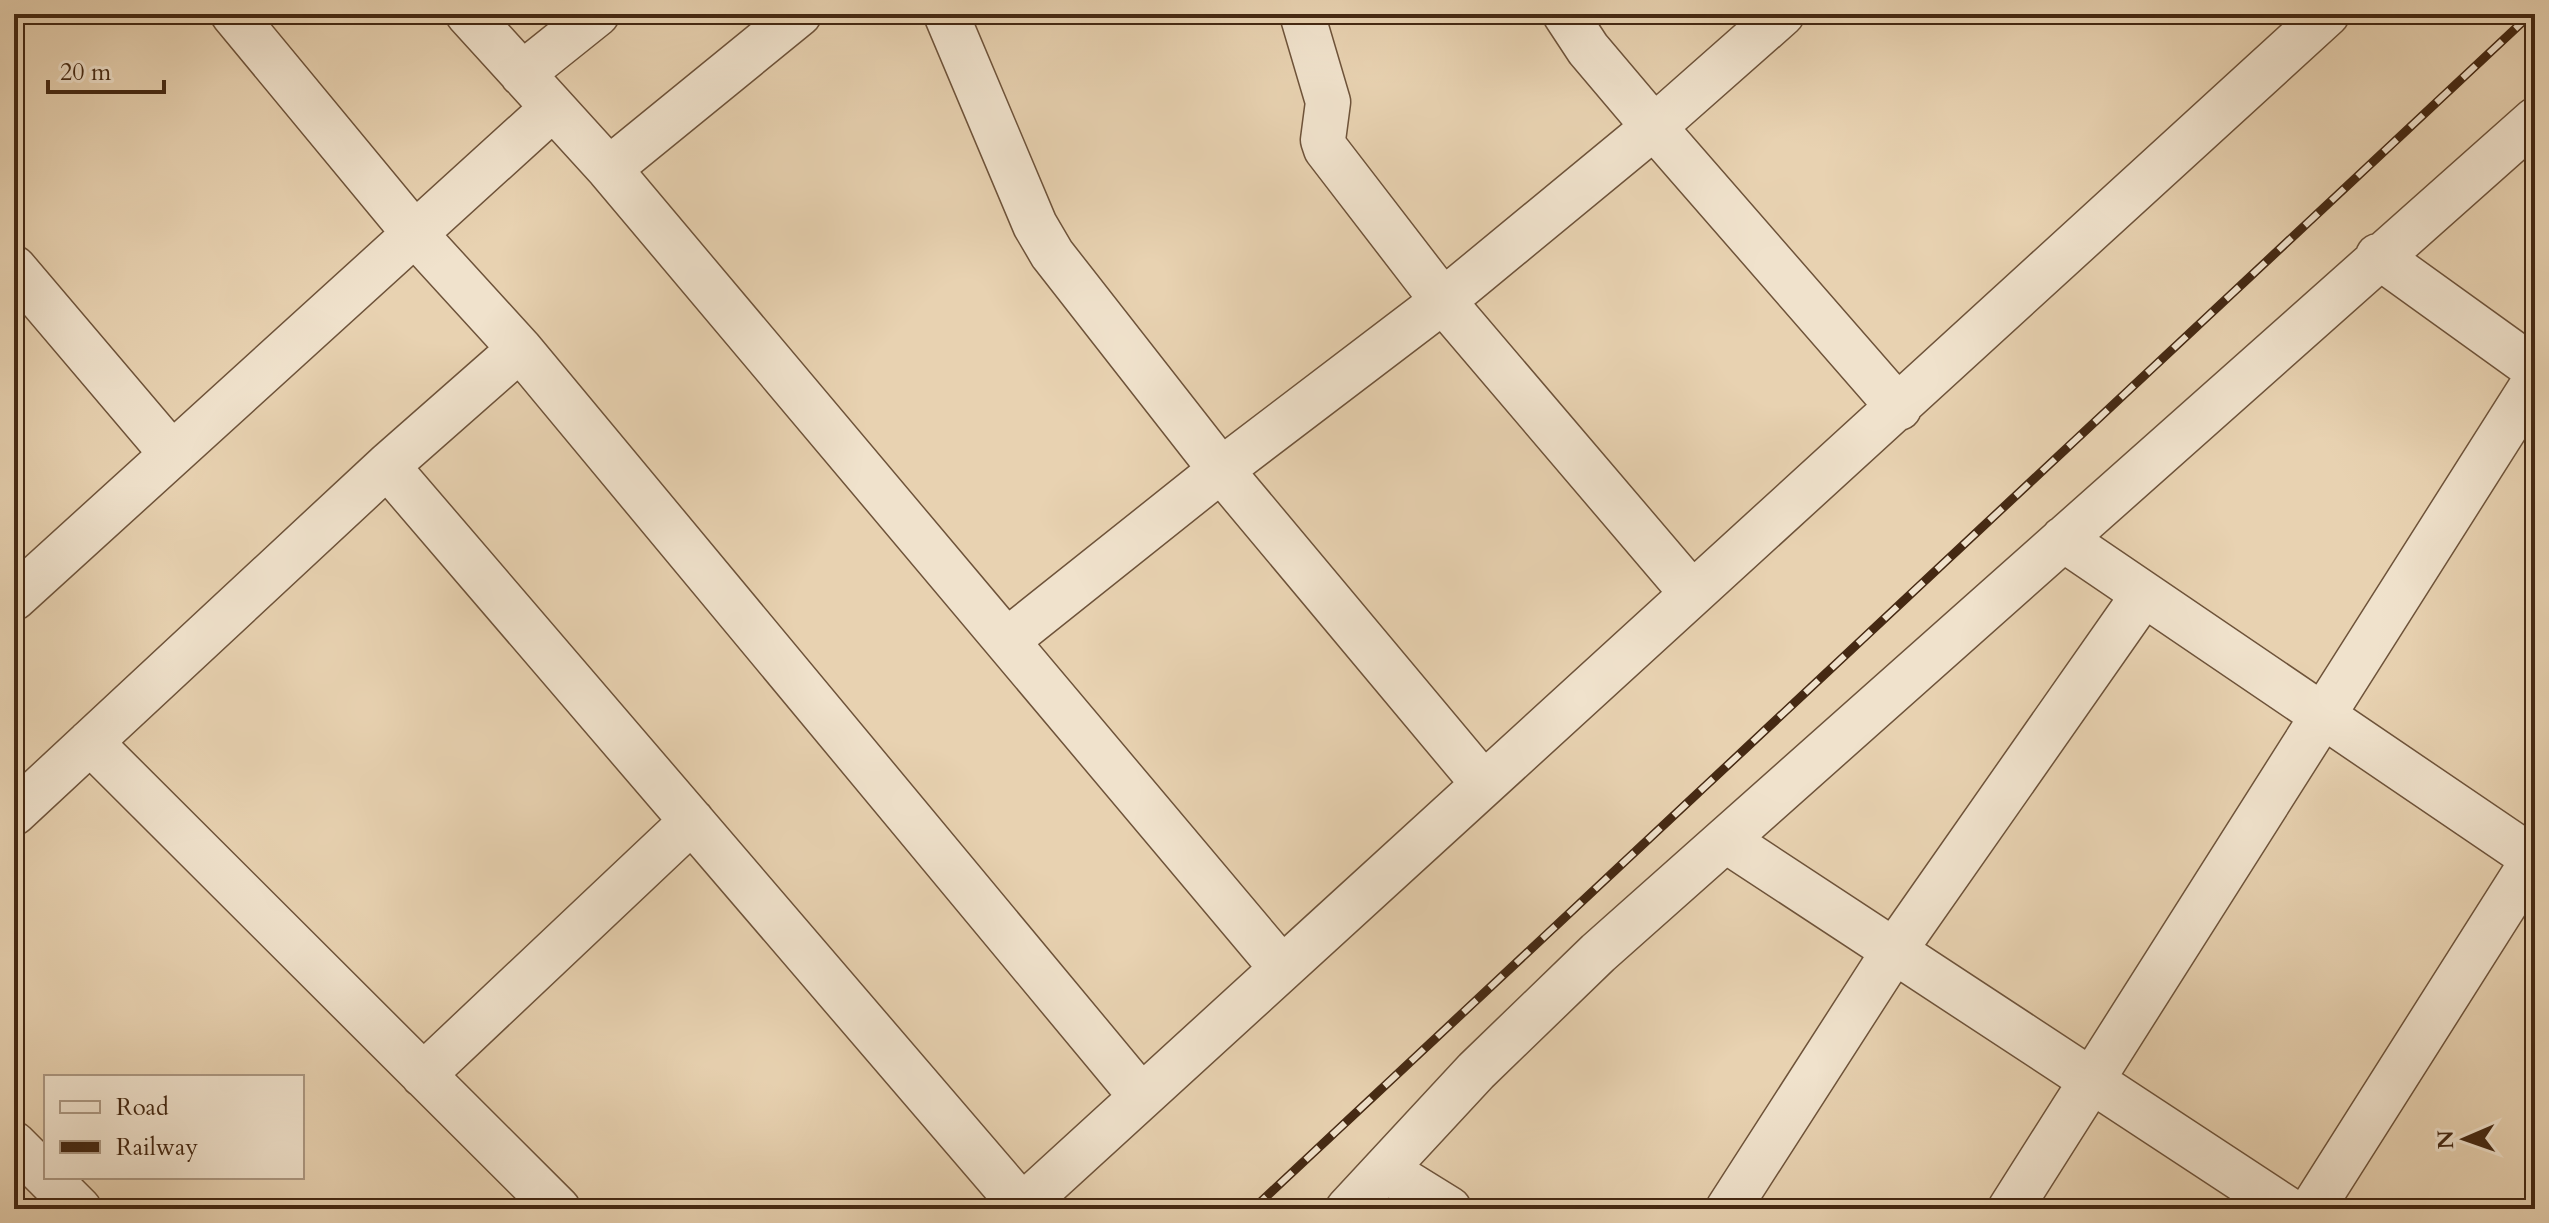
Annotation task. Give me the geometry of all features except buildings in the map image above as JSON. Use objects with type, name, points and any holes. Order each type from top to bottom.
[{"type":"street","points":[[233,14],[415,234],[520,349],[1140,1095]]},
{"type":"street","points":[[468,14],[609,169],[1009,639],[1280,966]]},
{"type":"street","points":[[522,74],[597,14]]},
{"type":"street","points":[[609,169],[799,14]]},
{"type":"street","points":[[946,14],[1035,225],[1052,254],[1221,470],[1482,782]]},
{"type":"street","points":[[1302,14],[1328,102],[1323,140],[1326,149],[1443,301],[1691,592]]},
{"type":"street","points":[[1565,14],[1588,49],[1654,127],[1899,408]]},
{"type":"street","points":[[1009,639],[1221,470],[1443,301],[1654,127],[1782,14]]},
{"type":"street","points":[[387,466],[1020,1208],[1280,966],[1691,592],[1899,408],[2327,14]]},
{"type":"street","points":[[14,598],[553,108]]},
{"type":"street","points":[[1348,1209],[1520,1028],[1598,953],[1727,841],[2378,256],[2535,120]]},
{"type":"street","points":[[2378,256],[2535,369]]},
{"type":"street","points":[[14,268],[172,454]]},
{"type":"street","points":[[14,813],[387,466],[520,349]]},
{"type":"street","points":[[2010,1209],[2535,381]]},
{"type":"street","points":[[2063,539],[2324,714],[2531,871],[2312,1209]]},
{"type":"street","points":[[1728,1209],[1894,951],[2144,594]]},
{"type":"street","points":[[90,742],[558,1209]]},
{"type":"street","points":[[423,1075],[692,821]]},
{"type":"street","points":[[1727,841],[2287,1209]]},
{"type":"street","points":[[14,1144],[44,1174]]},
{"type":"street","points":[[1386,1170],[1449,1209]]},
{"type":"street","points":[[49,1179],[79,1209]]},
{"type":"railway","points":[[1253,1209],[2531,14]]}]
